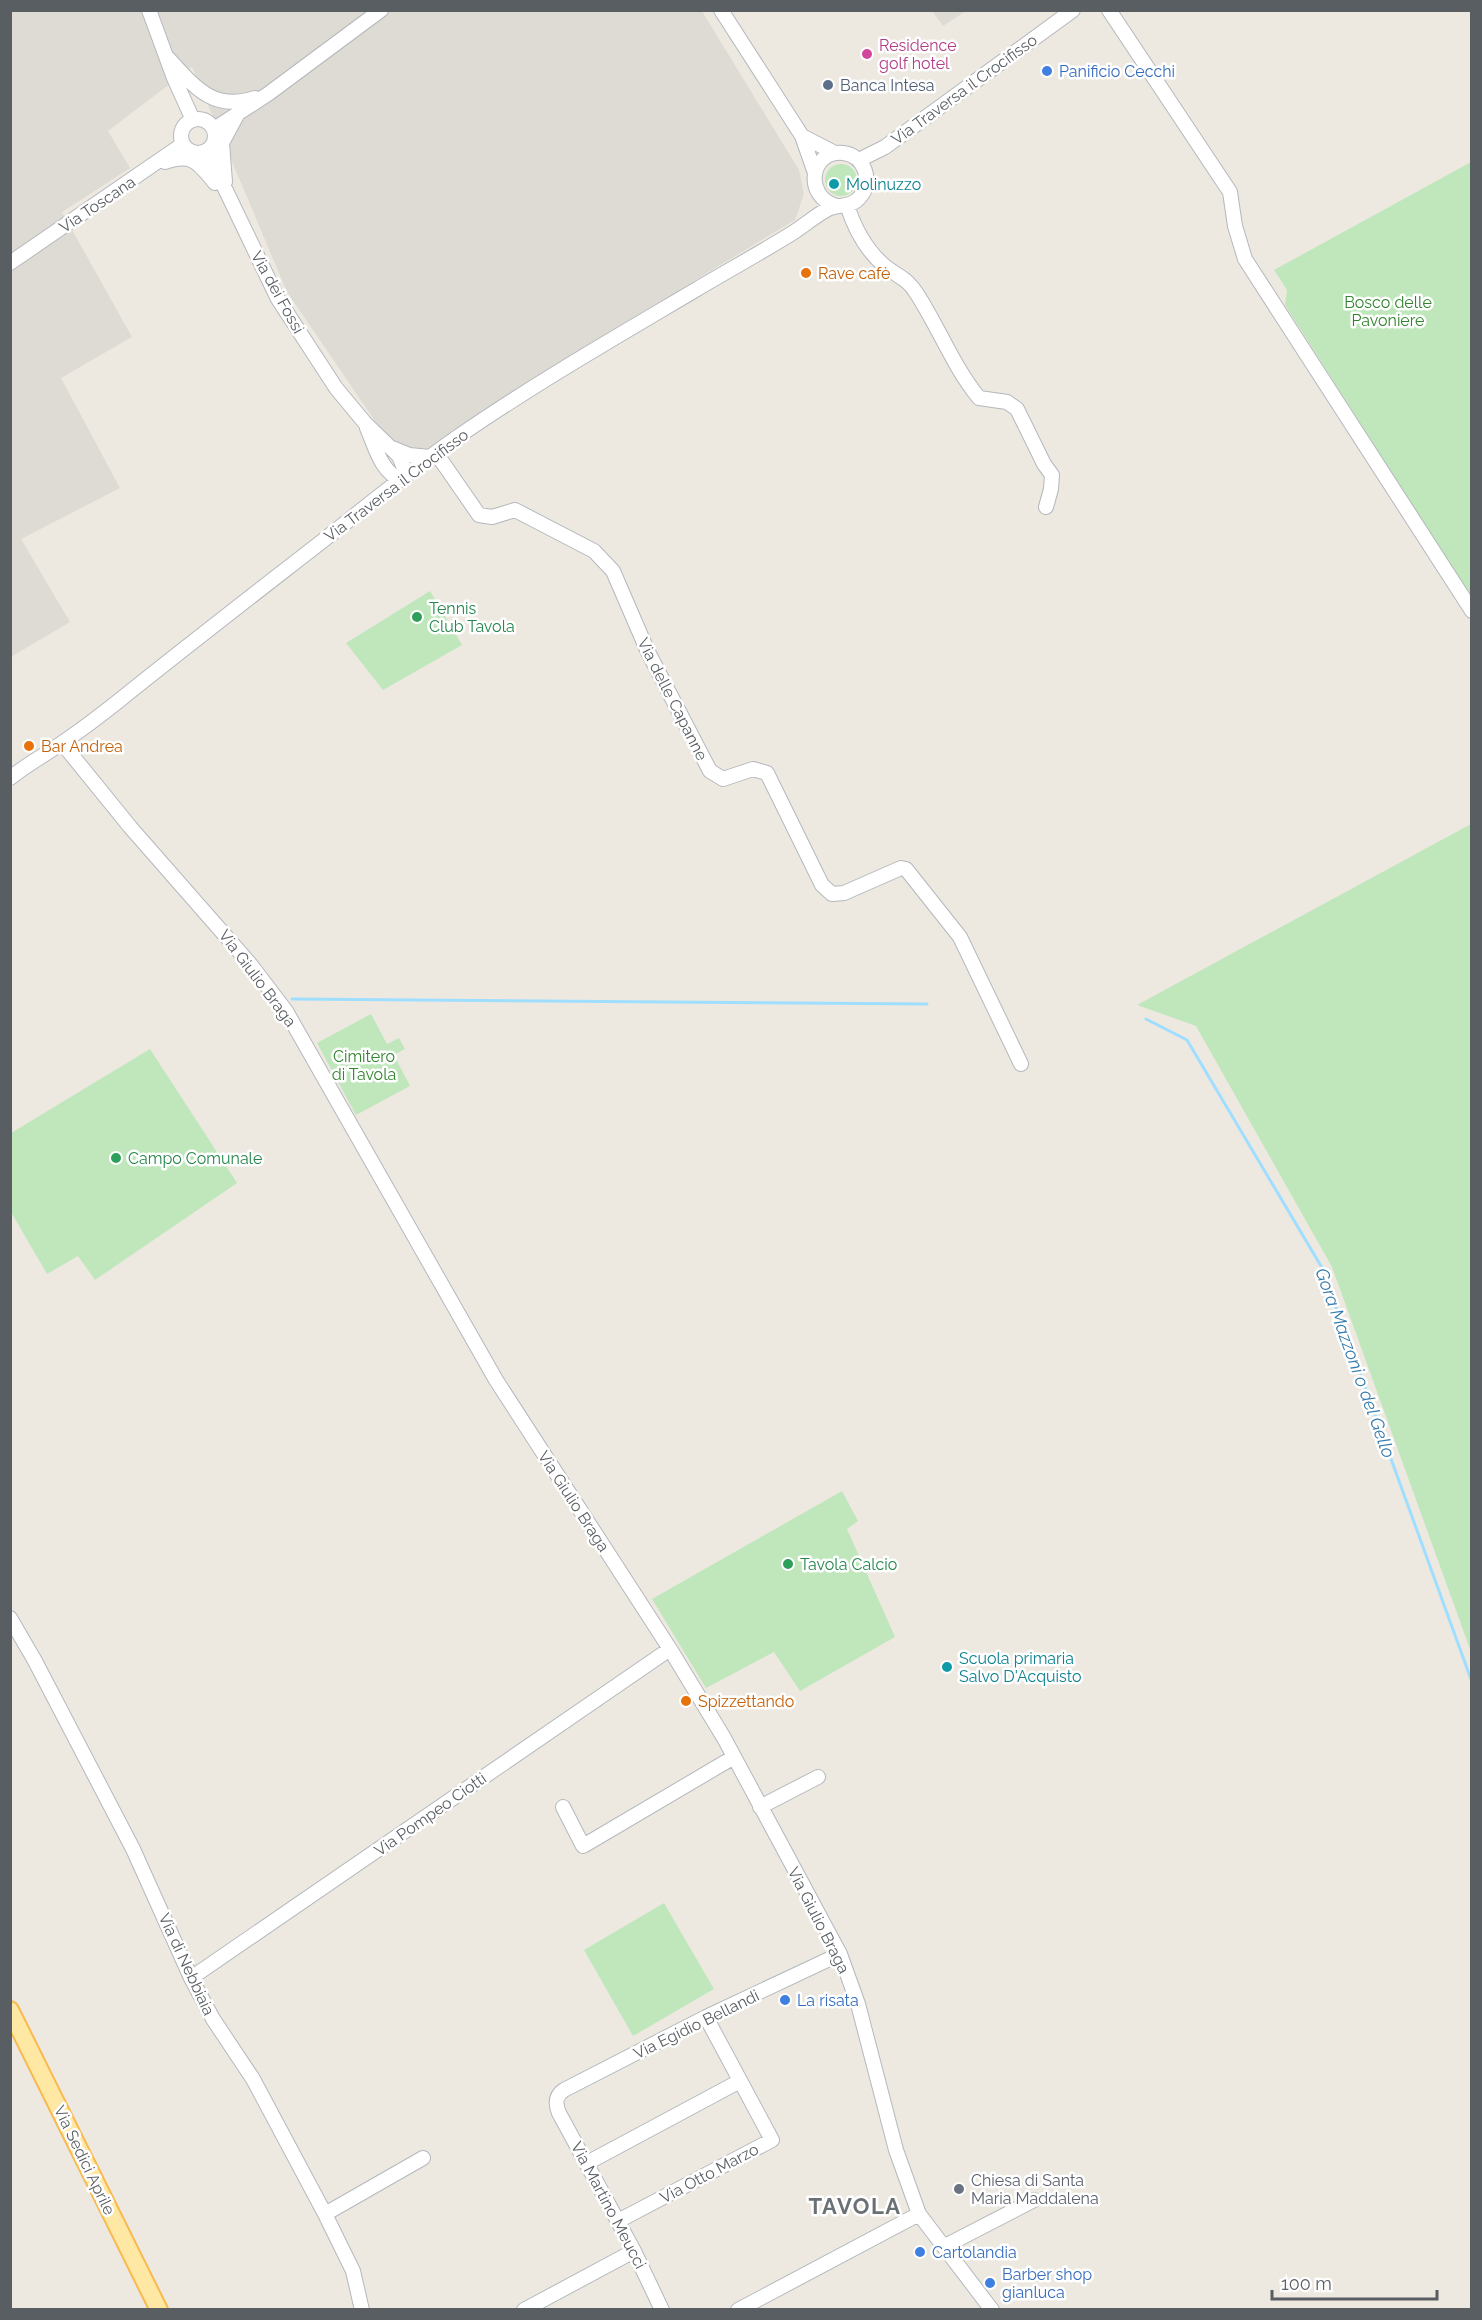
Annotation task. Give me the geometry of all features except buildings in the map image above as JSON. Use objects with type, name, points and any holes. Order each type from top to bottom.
[{"type":"main road","name":"Via Sedici Aprile","points":[[10,2010],[159,2310]]},
{"type":"street","points":[[149,10],[193,120]]},
{"type":"street","points":[[214,129],[268,94],[381,10]]},
{"type":"street","points":[[720,10],[802,136],[815,173]]},
{"type":"street","name":"Via Traversa il Crocifisso","points":[[859,160],[885,147],[1073,10]]},
{"type":"street","points":[[1109,10],[1230,192],[1235,226],[1245,259],[1472,611]]},
{"type":"street","points":[[167,57],[204,95],[222,102],[241,103],[268,94]]},
{"type":"street","points":[[226,196],[222,143],[237,115]]},
{"type":"street","points":[[193,120],[203,120],[214,129],[214,144],[207,151],[191,152],[183,144],[183,130],[193,120]]},
{"type":"street","points":[[802,136],[835,153],[851,155],[859,160],[867,175]]},
{"type":"street","name":"Via Toscana","points":[[10,263],[156,165],[183,144]]},
{"type":"street","name":"Via Traversa il Crocifisso","points":[[10,778],[17,769],[62,743],[433,455],[514,399],[608,340],[791,234],[826,209],[842,206],[862,195],[867,183],[867,175],[885,147]]},
{"type":"street","name":"Via dei Fossi","points":[[207,151],[226,196],[278,299],[336,388],[365,423],[392,448],[402,462],[402,480],[391,474],[381,461],[365,423]]},
{"type":"street","points":[[835,153],[822,160],[815,173],[814,183],[822,199],[842,206],[856,232],[875,257],[889,269],[904,277],[917,294],[954,362],[979,398],[1007,402],[1017,409],[1044,464],[1052,475],[1052,489],[1046,507]]},
{"type":"street","points":[[156,165],[172,159],[184,158],[198,161],[226,196]]},
{"type":"street","name":"Via Traversa il Crocifisso","points":[[791,234],[822,199]]},
{"type":"street","name":"Via dei Fossi","points":[[392,448],[409,454],[433,455]]},
{"type":"street","name":"Via delle Capanne","points":[[433,455],[479,515],[492,517],[515,510],[594,550],[613,571],[648,652],[710,771],[723,779],[753,769],[767,773],[822,885],[832,894],[844,893],[901,868],[906,869],[960,937],[1022,1064]]},
{"type":"street","name":"Via dei Fossi","points":[[381,461],[384,492]]},
{"type":"street","name":"Via Giulio Braga","points":[[62,743],[131,828],[251,965],[286,1011],[496,1380],[669,1649],[734,1757],[840,1954],[858,2004],[896,2150],[919,2214],[992,2310]]},
{"type":"street","name":"Via di Nebbiaia","points":[[10,1618],[35,1661],[133,1849],[190,1977],[213,2019],[253,2079],[325,2214],[353,2271],[362,2310]]},
{"type":"street","name":"Via Pompeo Ciotti","points":[[190,1977],[669,1649]]},
{"type":"street","points":[[563,1807],[583,1846],[734,1757]]},
{"type":"street","points":[[760,1807],[818,1777]]},
{"type":"street","name":"Via Egidio Bellandi","points":[[556,2100],[564,2090],[706,2017],[840,1954]]},
{"type":"street","name":"Via Otto Marzo","points":[[618,2221],[772,2140],[706,2017]]},
{"type":"street","points":[[587,2163],[740,2080]]},
{"type":"street","name":"Via Martino Meucci","points":[[556,2100],[559,2113],[634,2251],[662,2310]]},
{"type":"street","points":[[325,2214],[423,2158]]},
{"type":"street","points":[[945,2246],[1034,2200]]},
{"type":"street","points":[[738,2310],[919,2214]]},
{"type":"street","points":[[524,2310],[634,2251]]},
{"type":"shaded area","points":[[10,11],[702,11],[799,170],[804,194],[795,220],[609,332],[424,451],[414,451],[388,440],[287,292],[192,67],[108,131],[130,168],[62,212],[132,337],[61,378],[120,488],[21,539],[70,622],[11,657]]},
{"type":"shaded area","points":[[932,11],[966,11],[943,26]]},
{"type":"green space","name":"Bosco delle Pavoniere","points":[[1471,162],[1471,597],[1285,305],[1287,290],[1274,270]]},
{"type":"green space","points":[[841,164],[852,169],[857,180],[852,191],[841,196],[830,191],[825,180],[830,169]]},
{"type":"green space","name":"Tennis Club Tavola","points":[[430,591],[462,645],[383,690],[346,643]]},
{"type":"green space","points":[[1471,824],[1471,1652],[1332,1267],[1196,1026],[1137,1005]]},
{"type":"green space","name":"Cimitero di Tavola","points":[[371,1014],[387,1044],[399,1038],[405,1049],[394,1055],[410,1086],[356,1115],[317,1043]]},
{"type":"green space","name":"Campo Comunale","points":[[150,1049],[237,1183],[95,1280],[78,1256],[47,1274],[11,1212],[11,1133]]},
{"type":"green space","name":"Tavola Calcio","points":[[842,1491],[858,1521],[847,1529],[895,1637],[800,1691],[774,1652],[706,1688],[652,1599]]},
{"type":"green space","points":[[664,1903],[714,1989],[633,2036],[584,1950]]},
{"type":"waterway","points":[[292,999],[927,1004]]},
{"type":"waterway","name":"Gora Mazzoni o del Gello","points":[[1146,1019],[1187,1040],[1321,1266],[1472,1682]]},
{"type":"place","name":"Residence golf hotel","points":[[867,54]]},
{"type":"place","name":"Panificio Cecchi","points":[[1047,71]]},
{"type":"place","name":"Banca Intesa","points":[[828,85]]},
{"type":"place","name":"Molinuzzo","points":[[834,184]]},
{"type":"place","name":"Rave cafè","points":[[806,273]]},
{"type":"place","name":"Tennis Club Tavola","points":[[417,617]]},
{"type":"place","name":"Bar Andrea","points":[[29,746]]},
{"type":"place","name":"Campo Comunale","points":[[116,1158]]},
{"type":"place","name":"Tavola Calcio","points":[[788,1564]]},
{"type":"place","name":"Scuola primaria Salvo D'Acquisto","points":[[947,1667]]},
{"type":"place","name":"Spizzettando","points":[[686,1701]]},
{"type":"place","name":"La risata","points":[[785,2000]]},
{"type":"place","name":"Chiesa di Santa Maria Maddalena","points":[[959,2189]]},
{"type":"place","name":"Cartolandia","points":[[920,2252]]},
{"type":"place","name":"Barber shop gianluca","points":[[990,2283]]},
{"type":"district","name":"TAVOLA","points":[[855,2206]]}]
